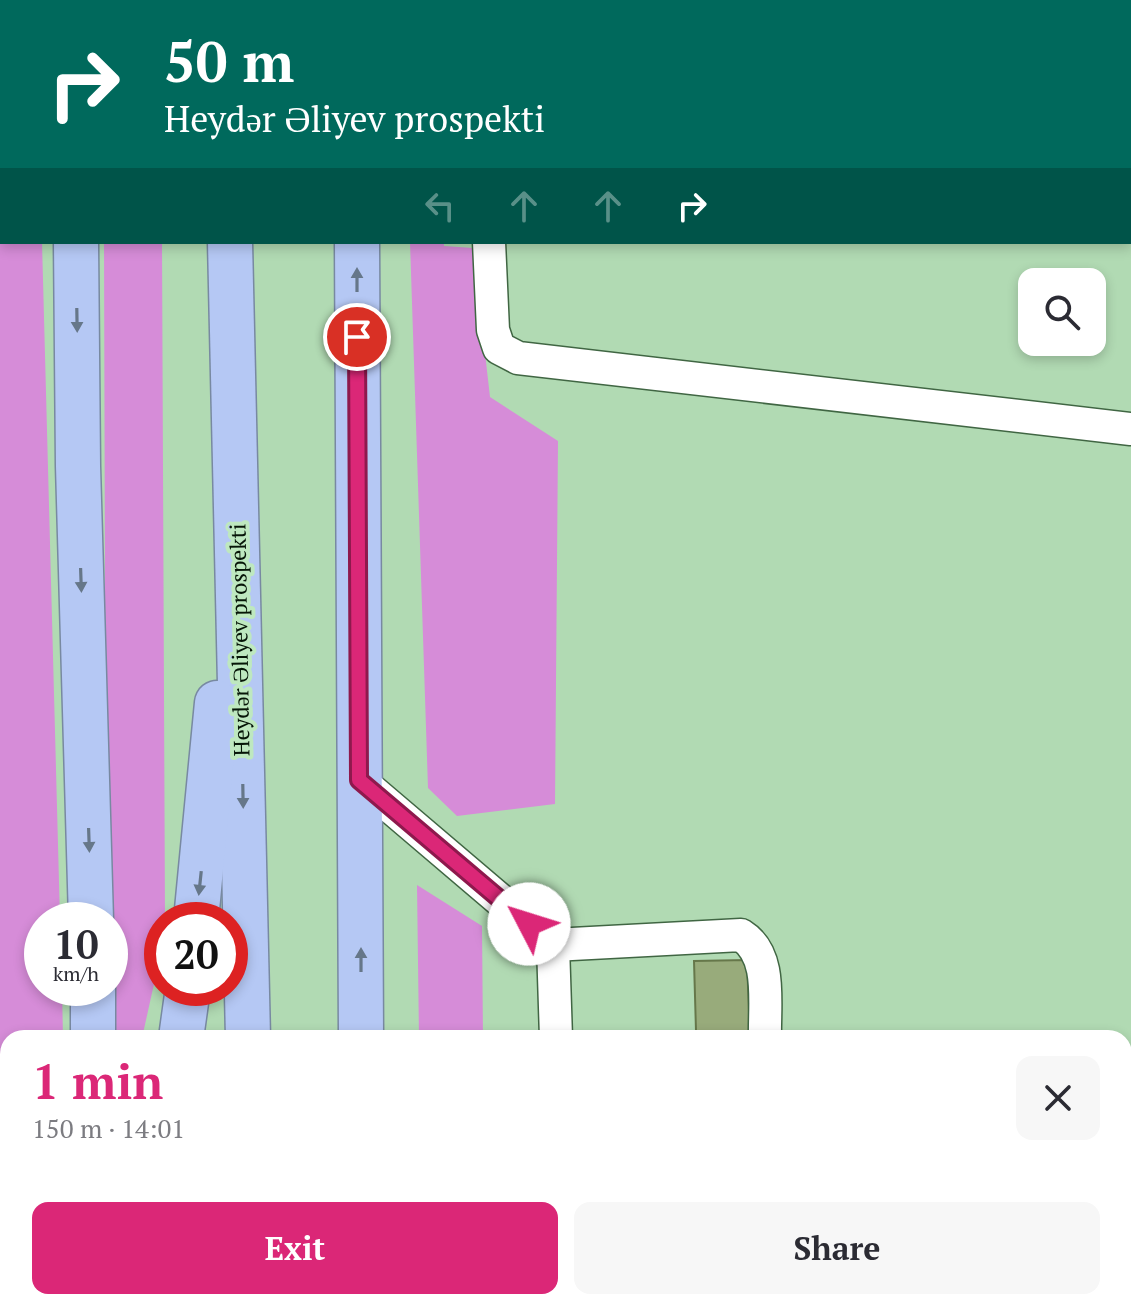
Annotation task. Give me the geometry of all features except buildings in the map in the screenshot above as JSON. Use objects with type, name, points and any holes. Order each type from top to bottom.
[{"type":"highway","points":[[76,244],[78,466],[90,902]]},
{"type":"highway","points":[[198,902],[235,499],[207,244]]},
{"type":"highway","name":"Heydər Əliyev prospekti","points":[[230,244],[248,1030]]},
{"type":"highway","points":[[357,244],[361,1030]]},
{"type":"highway","points":[[93,1006],[93,1030]]},
{"type":"highway","points":[[182,1030],[185,1006]]},
{"type":"street","points":[[489,244],[493,330],[499,348],[518,358],[1131,429]]},
{"type":"street","points":[[359,780],[553,945],[741,935],[754,943],[763,959],[765,1030]]},
{"type":"street","points":[[553,945],[556,1030]]},
{"type":"shaded area","points":[[0,244],[42,244],[60,902],[24,902],[24,1006],[62,1006],[63,1030],[0,1030]]},
{"type":"shaded area","points":[[104,244],[162,244],[165,902],[144,902],[144,1006],[149,1006],[144,1030],[107,1030],[108,1006],[128,1006],[128,902],[106,902]]},
{"type":"shaded area","points":[[410,244],[473,248],[490,397],[558,441],[555,804],[457,816],[428,788]]},
{"type":"shaded area","points":[[417,885],[482,926],[483,1030],[419,1030]]},
{"type":"route","points":[[357,337],[359,780],[529,924]]}]
